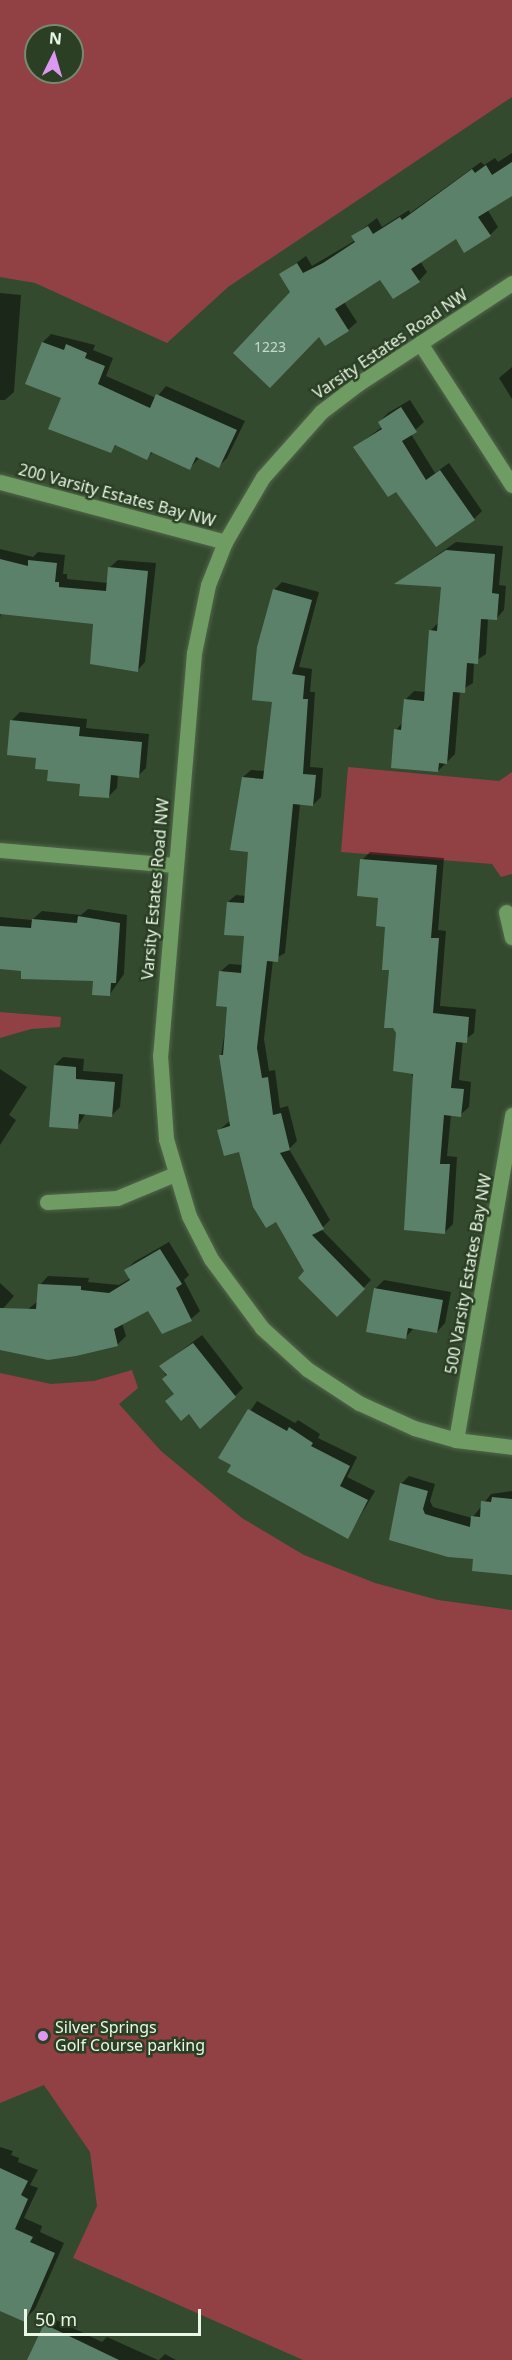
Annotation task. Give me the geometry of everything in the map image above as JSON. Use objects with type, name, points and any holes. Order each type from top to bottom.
[{"type":"street","name":"Varsity Estates Road NW","points":[[512,283],[359,383],[302,430],[263,477],[225,542],[208,585],[194,653],[160,1055],[166,1139],[189,1216],[211,1259],[262,1328],[307,1369],[359,1403],[414,1428],[456,1440],[512,1447]]},
{"type":"street","points":[[420,343],[512,485]]},
{"type":"street","name":"200 Varsity Estates Bay NW","points":[[0,482],[225,542]]},
{"type":"street","points":[[0,850],[175,865]]},
{"type":"street","points":[[506,912],[512,937]]},
{"type":"street","name":"500 Varsity Estates Bay NW","points":[[456,1440],[512,1115]]},
{"type":"street","points":[[46,1202],[117,1198],[175,1173]]},
{"type":"shaded area","points":[[0,0],[512,0],[512,97],[228,287],[167,343],[35,283],[0,277]]},
{"type":"shaded area","points":[[348,767],[499,781],[512,772],[512,874],[501,877],[492,864],[341,852]]},
{"type":"shaded area","points":[[0,1012],[61,1017],[60,1027],[31,1029],[0,1038]]},
{"type":"shaded area","points":[[132,1370],[138,1388],[119,1404],[161,1451],[242,1518],[304,1555],[375,1583],[438,1600],[512,1610],[512,2360],[303,2360],[73,2258],[97,2206],[90,2152],[44,2085],[0,2103],[0,1373],[51,1384],[94,1381]]},
{"type":"building","points":[[512,162],[512,196],[478,217],[491,236],[464,253],[456,239],[411,269],[420,282],[393,299],[380,280],[335,309],[349,331],[325,346],[319,337],[270,388],[233,353],[290,292],[279,274],[297,263],[303,273],[323,263],[355,242],[351,236],[368,226],[373,234],[400,217],[402,220],[472,169],[475,173],[486,165],[492,175]]},
{"type":"building","points":[[42,342],[64,350],[66,344],[87,353],[85,358],[105,366],[98,384],[150,408],[156,394],[237,430],[219,468],[196,457],[190,470],[151,452],[147,460],[115,445],[111,453],[48,429],[61,398],[25,384]]},
{"type":"building","points":[[401,407],[417,432],[402,441],[426,480],[440,470],[475,520],[436,547],[396,492],[388,497],[353,447],[382,429],[378,422]]},
{"type":"building","points":[[446,550],[495,554],[492,593],[499,594],[497,620],[481,619],[478,664],[467,663],[465,693],[453,692],[447,764],[439,763],[438,772],[391,768],[394,729],[401,730],[404,699],[424,701],[429,630],[437,631],[441,587],[394,584]]},
{"type":"building","points":[[0,559],[28,566],[28,560],[57,563],[55,582],[59,582],[59,587],[106,591],[108,567],[148,571],[138,672],[90,664],[93,624],[0,614]]},
{"type":"building","points":[[273,589],[312,600],[292,674],[305,676],[303,699],[308,699],[303,774],[316,775],[313,806],[293,804],[278,962],[267,961],[257,1048],[262,1078],[268,1077],[273,1115],[281,1113],[290,1150],[280,1153],[324,1229],[312,1235],[365,1289],[337,1317],[298,1278],[304,1271],[276,1222],[266,1228],[253,1207],[239,1152],[224,1156],[217,1130],[230,1126],[219,1055],[223,1055],[227,1007],[216,1006],[219,971],[241,973],[244,936],[224,935],[227,902],[244,903],[248,852],[230,850],[242,777],[263,779],[272,702],[252,700],[257,647]]},
{"type":"building","points":[[10,720],[80,727],[79,736],[142,742],[139,778],[111,775],[109,798],[79,796],[80,784],[47,781],[48,770],[35,769],[36,758],[7,755]]},
{"type":"building","points":[[360,859],[437,865],[431,938],[439,938],[433,1013],[469,1017],[467,1043],[456,1042],[451,1088],[464,1089],[461,1117],[444,1115],[440,1164],[450,1164],[445,1234],[404,1230],[413,1074],[393,1071],[396,1033],[393,1028],[384,1028],[389,970],[382,970],[385,927],[376,926],[378,898],[357,896]]},
{"type":"building","points":[[78,916],[120,923],[116,983],[111,983],[110,996],[92,995],[93,981],[21,979],[21,971],[0,969],[0,926],[31,928],[32,919],[77,923]]},
{"type":"building","points":[[54,1065],[76,1067],[76,1079],[115,1082],[112,1117],[79,1114],[78,1129],[49,1127]]},
{"type":"building","points":[[160,1249],[182,1284],[176,1288],[192,1321],[162,1334],[148,1311],[114,1329],[118,1346],[76,1356],[48,1360],[0,1350],[0,1308],[36,1309],[38,1284],[81,1286],[81,1290],[109,1293],[130,1280],[124,1270]]},
{"type":"building","points":[[374,1288],[443,1300],[437,1333],[408,1328],[406,1339],[366,1332]]},
{"type":"building","points":[[193,1343],[236,1397],[200,1429],[189,1414],[181,1421],[165,1401],[174,1394],[162,1379],[167,1375],[159,1366]]},
{"type":"building","points":[[248,1409],[287,1431],[289,1427],[313,1443],[311,1446],[350,1466],[340,1486],[368,1500],[348,1539],[227,1472],[231,1465],[218,1458]]},
{"type":"building","points":[[400,1483],[428,1491],[423,1509],[425,1514],[470,1527],[471,1516],[480,1517],[481,1501],[491,1502],[492,1497],[512,1499],[512,1575],[472,1571],[473,1559],[448,1557],[389,1540]]},
{"type":"building","points":[[0,2168],[28,2181],[21,2195],[28,2199],[15,2229],[33,2237],[30,2242],[55,2253],[25,2322],[0,2311]]},
{"type":"building","points":[[44,2324],[119,2360],[27,2360]]},
{"type":"place","name":"Silver Springs Golf Course parking","points":[[43,2036]]}]
